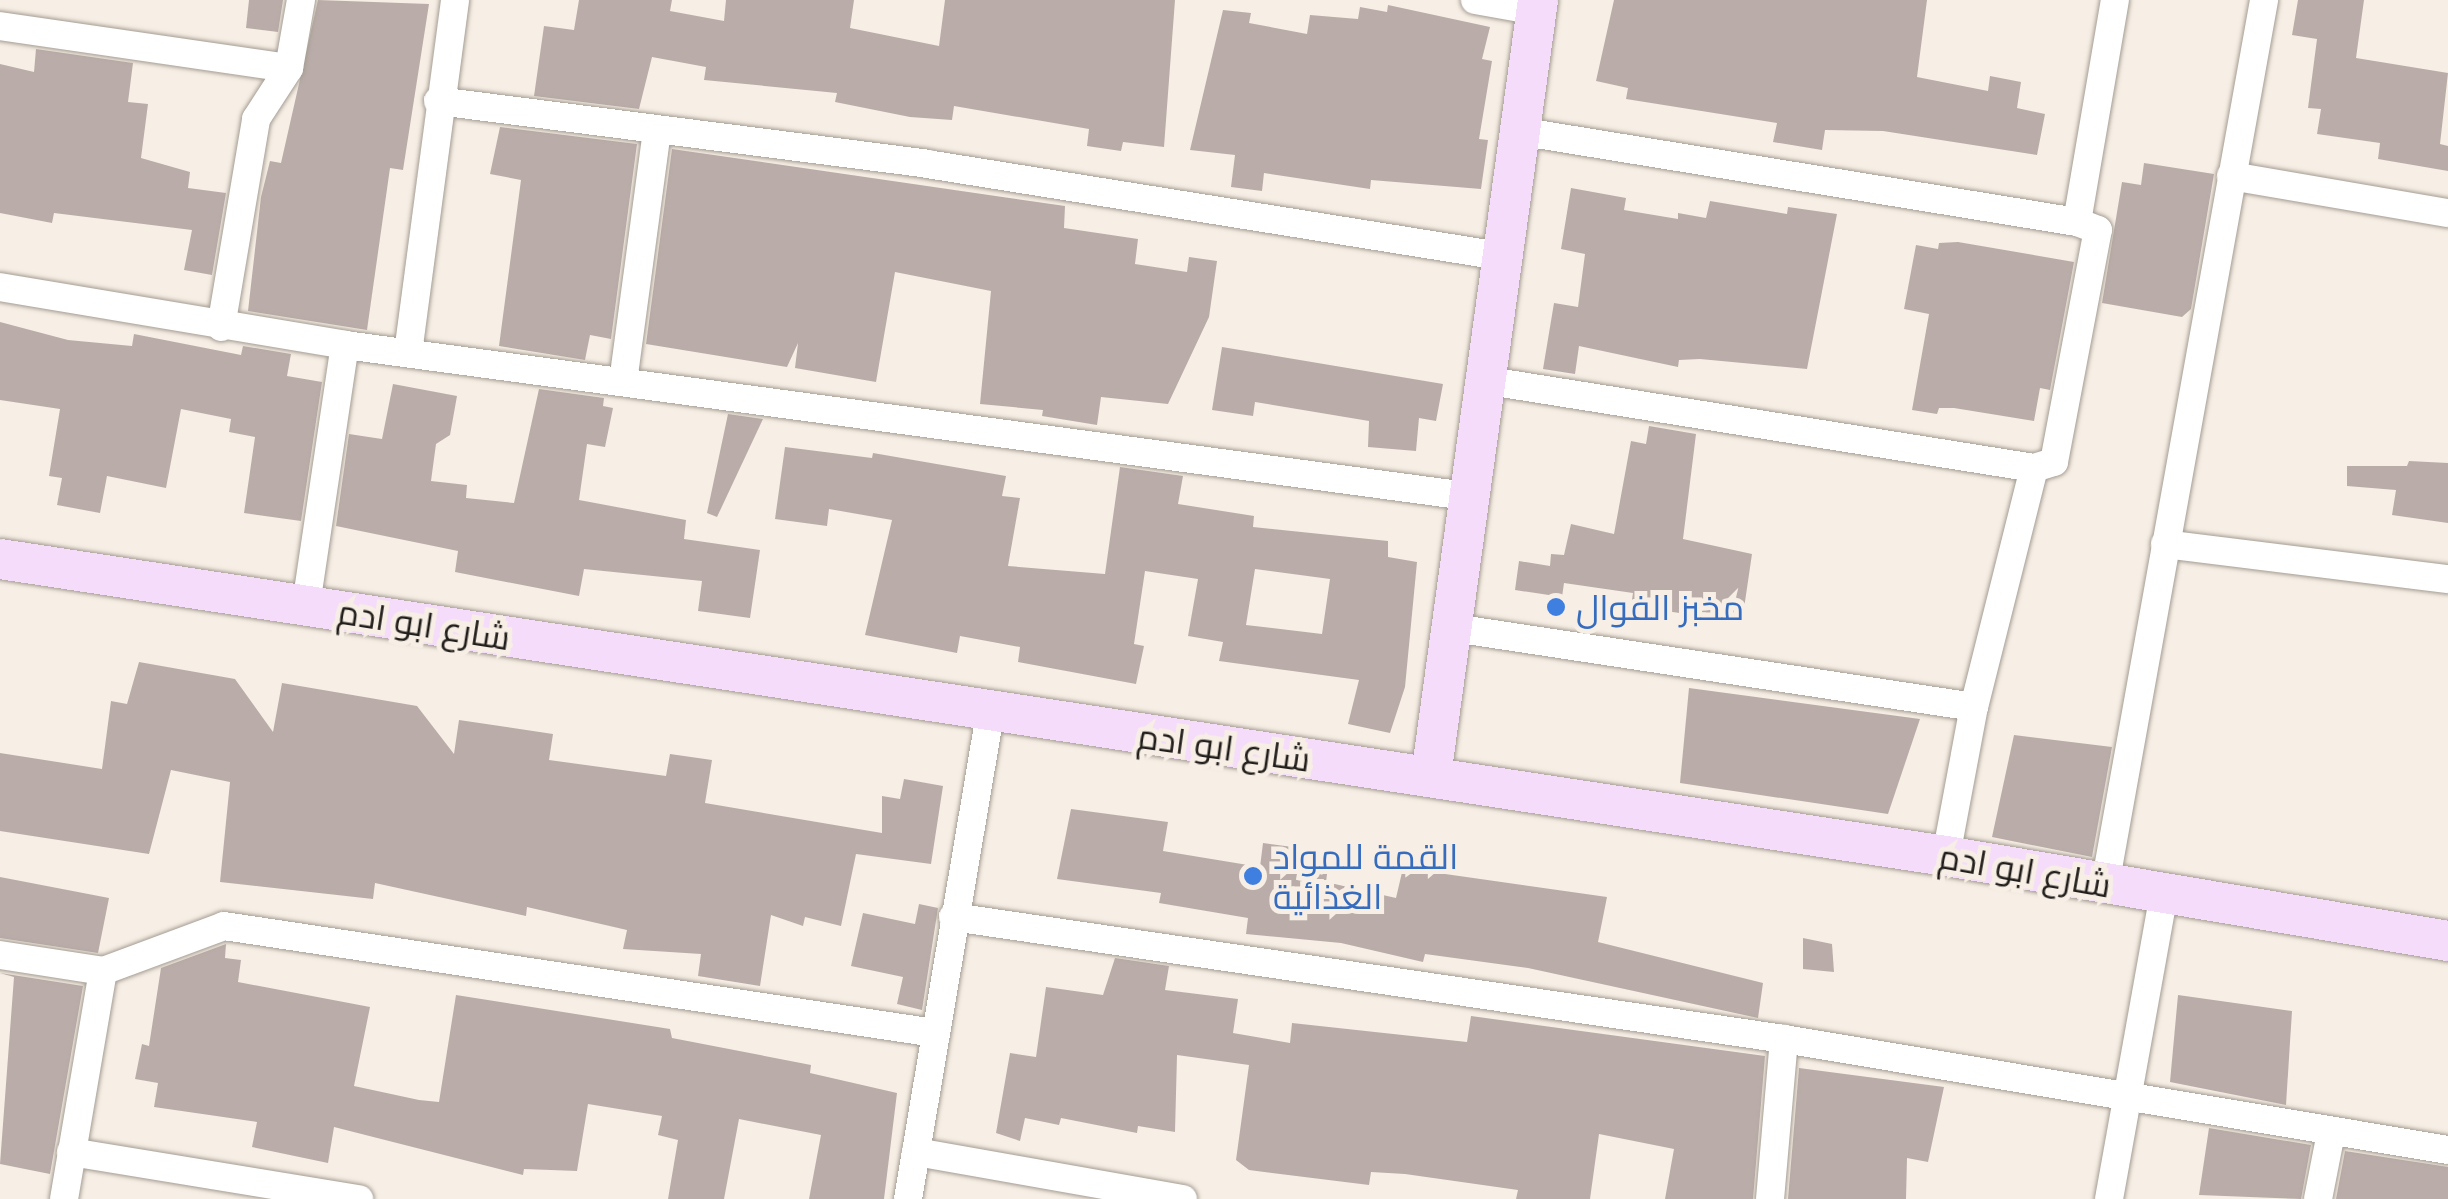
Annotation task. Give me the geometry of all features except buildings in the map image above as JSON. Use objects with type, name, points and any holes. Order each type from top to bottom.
[{"type":"street","points":[[221,326],[256,119],[290,68],[301,0]]},
{"type":"street","points":[[408,353],[438,101],[455,0]]},
{"type":"street","points":[[1431,776],[1447,627],[1538,5],[1476,0]]},
{"type":"street","points":[[2077,222],[2115,0]]},
{"type":"street","points":[[2105,885],[2264,0]]},
{"type":"street","points":[[0,26],[290,68]]},
{"type":"street","points":[[438,101],[927,164],[1500,256]]},
{"type":"street","points":[[623,382],[657,130]]},
{"type":"street","points":[[1483,380],[2034,468],[2054,462],[2098,230],[2077,222],[1518,131]]},
{"type":"street","points":[[2231,176],[2448,213]]},
{"type":"street","points":[[0,288],[346,345],[1466,496]]},
{"type":"street","points":[[306,605],[346,345]]},
{"type":"street","points":[[1946,856],[1974,707],[2034,468]]},
{"type":"street","points":[[2165,544],[2448,579]]},
{"type":"street","name":"شارع ابو ادم","points":[[0,559],[990,714],[1431,776],[1946,856],[2448,940]]},
{"type":"street","points":[[1447,627],[1974,707]]},
{"type":"street","points":[[908,1199],[990,714]]},
{"type":"street","points":[[2109,1199],[2164,893]]},
{"type":"street","points":[[953,917],[1784,1039],[2126,1100],[2448,1150]]},
{"type":"street","points":[[0,954],[103,971],[224,926],[935,1033]]},
{"type":"street","points":[[64,1199],[103,971]]},
{"type":"street","points":[[1770,1199],[1784,1039]]},
{"type":"street","points":[[2318,1199],[2331,1133]]},
{"type":"street","points":[[71,1152],[358,1199]]},
{"type":"street","points":[[916,1152],[1184,1199]]},
{"type":"place","name":"مخبز الفوال","points":[[1556,607]]},
{"type":"place","name":"القمة للمواد الغذائية","points":[[1253,876]]}]
